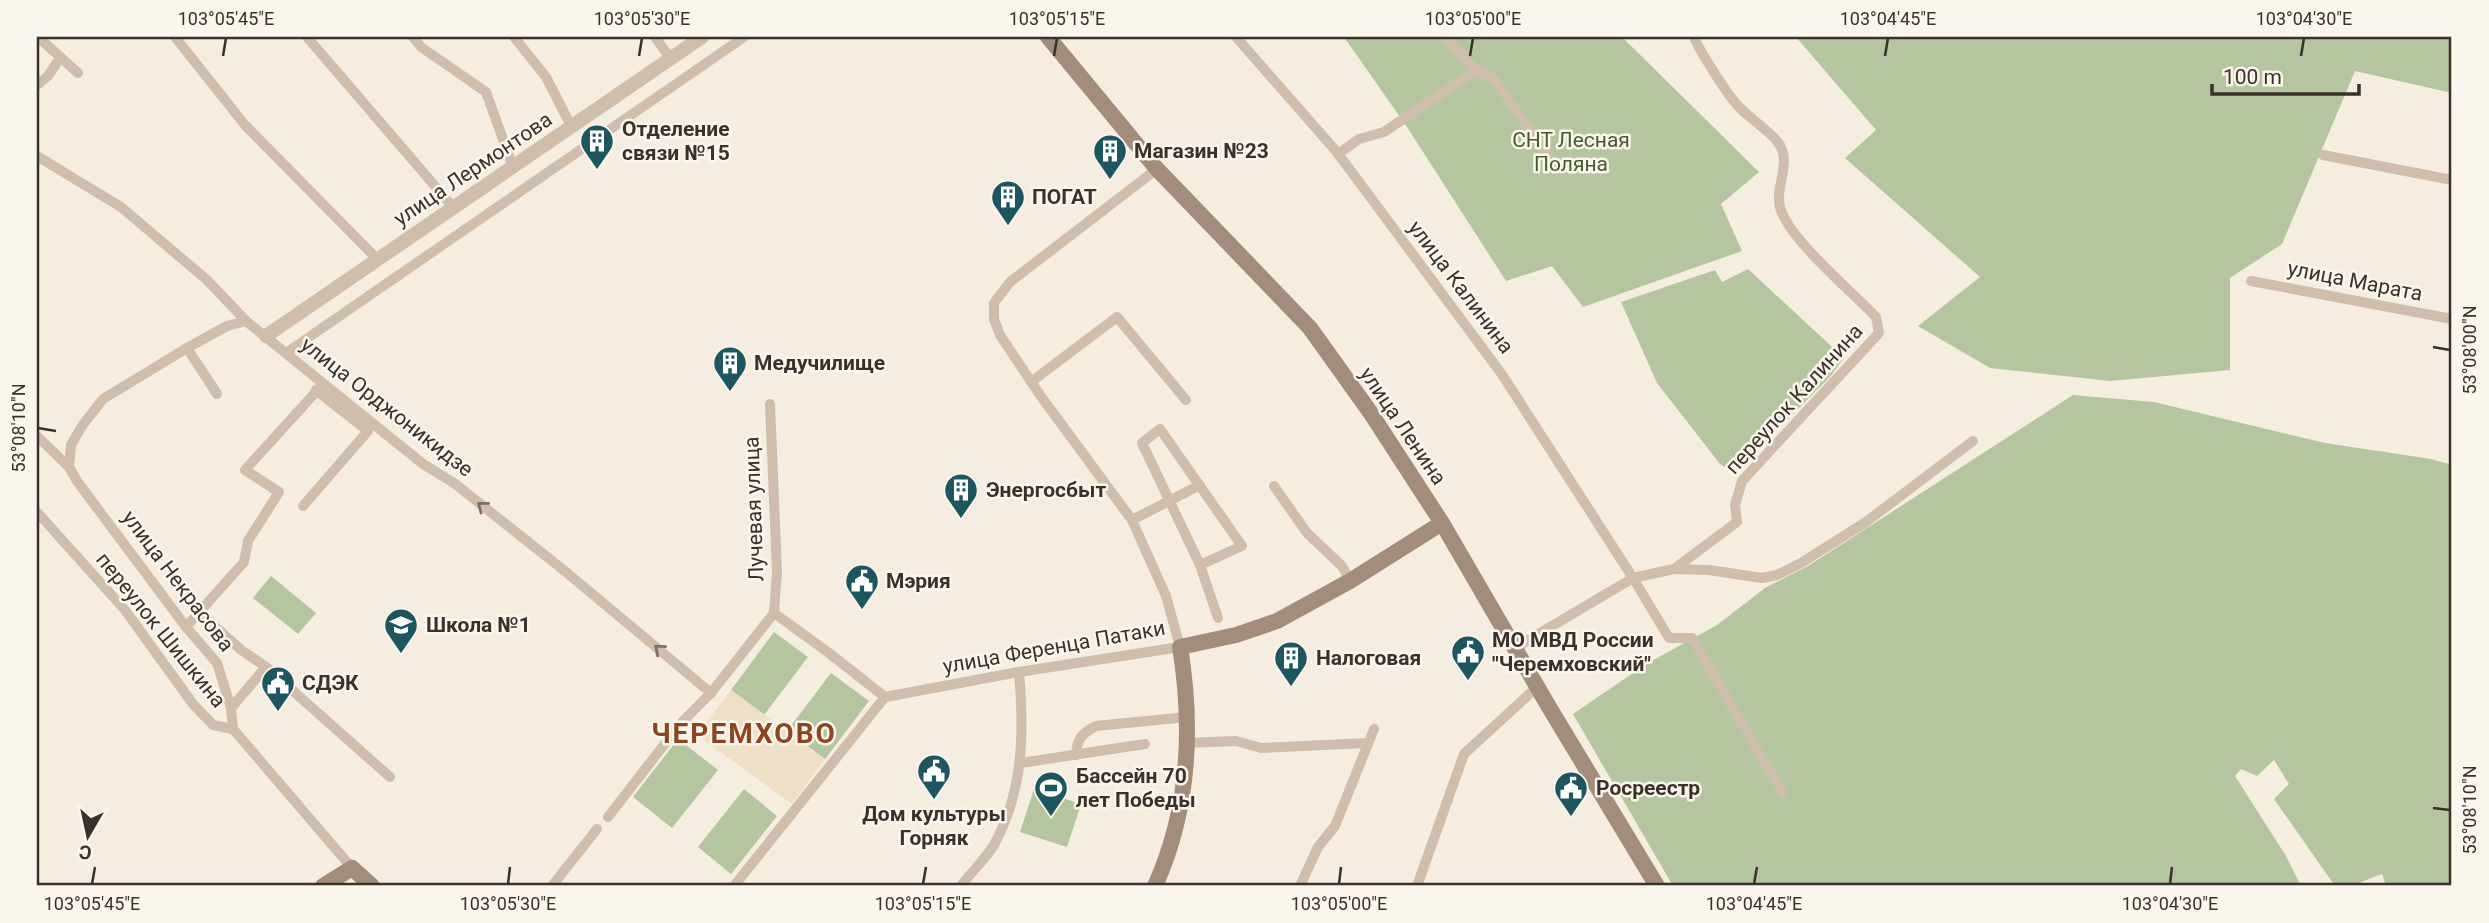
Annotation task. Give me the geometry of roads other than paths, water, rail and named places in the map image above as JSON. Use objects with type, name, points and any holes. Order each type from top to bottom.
[{"type":"main road","name":"улица Ленина","points":[[1048,37],[1157,169],[1310,328],[1398,454],[1442,523],[1657,886]]},
{"type":"main road","name":"улица Ференца Патаки","points":[[1180,646],[1236,635],[1277,621],[1350,581],[1442,523]]},
{"type":"main road","points":[[1155,886],[1175,829],[1186,772],[1187,691],[1180,646]]},
{"type":"main road","points":[[323,886],[352,868],[372,886]]},
{"type":"street","points":[[38,37],[78,73]]},
{"type":"street","points":[[175,37],[245,125],[377,258]]},
{"type":"street","points":[[307,37],[453,207]]},
{"type":"street","points":[[414,37],[421,47],[486,92],[513,167]]},
{"type":"street","points":[[514,37],[545,77],[572,128]]},
{"type":"street","points":[[654,37],[670,58]]},
{"type":"street","name":"улица Лермонтова","points":[[266,336],[702,37]]},
{"type":"street","points":[[286,353],[744,37]]},
{"type":"street","name":"улица Калинина","points":[[1236,37],[1338,155],[1501,373],[1633,578],[1668,638],[1692,638],[1782,792]]},
{"type":"street","points":[[1445,37],[1476,70],[1493,78],[1549,156]]},
{"type":"street","name":"переулок Калинина","points":[[1674,569],[1737,522],[1735,505],[1742,481],[1879,334],[1876,317],[1793,232],[1781,212],[1779,201],[1779,188],[1786,159],[1779,142],[1736,104],[1694,37]]},
{"type":"street","points":[[37,85],[48,76],[60,58]]},
{"type":"street","points":[[1338,155],[1359,139],[1384,132],[1476,70]]},
{"type":"street","points":[[2323,155],[2452,180]]},
{"type":"street","name":"улица Орджоникидзе","points":[[37,156],[121,207],[207,280],[246,321],[286,353],[319,387],[454,484],[566,572],[711,693]]},
{"type":"street","points":[[1157,169],[1010,282],[994,303],[994,319],[1000,335],[1031,382],[1132,520],[1166,596],[1180,646]]},
{"type":"street","name":"улица Марата","points":[[2251,281],[2452,319]]},
{"type":"street","points":[[1031,382],[1117,317],[1186,400]]},
{"type":"street","points":[[69,467],[71,445],[103,399],[187,348],[227,327],[246,321]]},
{"type":"street","points":[[187,348],[217,394]]},
{"type":"street","points":[[186,627],[244,562],[248,541],[279,492],[245,470],[319,387],[368,431],[303,506]]},
{"type":"street","name":"Лучевая улица","points":[[770,404],[777,572],[774,613]]},
{"type":"street","points":[[1200,565],[1242,546],[1160,429],[1142,443],[1200,565],[1218,618]]},
{"type":"street","name":"улица Некрасова","points":[[37,436],[69,467],[186,627],[217,663],[231,708],[233,729]]},
{"type":"street","points":[[1515,649],[1633,578],[1674,569],[1709,570],[1762,578],[1777,575],[1801,564],[1866,522],[1973,441]]},
{"type":"street","points":[[1132,520],[1200,485]]},
{"type":"street","points":[[1274,486],[1307,533],[1342,565],[1350,581]]},
{"type":"street","name":"переулок Шишкина","points":[[37,512],[125,610],[193,704],[213,725],[233,729]]},
{"type":"street","points":[[200,613],[240,649],[266,667],[390,777]]},
{"type":"street","points":[[608,817],[681,723],[711,693],[774,613],[885,697],[734,886]]},
{"type":"street","name":"улица Ференца Патаки","points":[[885,697],[1180,646]]},
{"type":"street","points":[[231,708],[266,667]]},
{"type":"street","points":[[961,886],[994,845],[1008,813],[1021,763],[1023,719],[1019,672]]},
{"type":"street","points":[[1417,886],[1464,754],[1537,687]]},
{"type":"street","points":[[1076,755],[1076,741],[1083,733],[1096,726],[1187,717]]},
{"type":"street","points":[[233,729],[352,868]]},
{"type":"street","points":[[1300,886],[1318,847],[1335,826],[1374,729]]},
{"type":"street","points":[[1186,743],[1236,741],[1261,748],[1368,743]]},
{"type":"street","points":[[1021,763],[1145,744]]},
{"type":"street","points":[[552,886],[597,829]]},
{"type":"place","name":"Отделение связи №15","points":[[597,171]]},
{"type":"place","name":"Магазин №23","points":[[1110,181]]},
{"type":"place","name":"ПОГАТ","points":[[1008,227]]},
{"type":"place","name":"Медучилище","points":[[730,393]]},
{"type":"place","name":"Энергосбыт","points":[[961,520]]},
{"type":"place","name":"Мэрия","points":[[862,611]]},
{"type":"place","name":"Школа №1","points":[[401,655]]},
{"type":"place","name":"МО МВД России \"Черемховский\"","points":[[1468,682]]},
{"type":"place","name":"Налоговая","points":[[1291,688]]},
{"type":"place","name":"СДЭК","points":[[278,713]]},
{"type":"place","name":"Дом культуры Горняк","points":[[934,801]]},
{"type":"place","name":"Бассейн 70 лет Победы","points":[[1051,818]]},
{"type":"place","name":"Росреестр","points":[[1571,818]]},
{"type":"district","name":"ЧЕРЕМХОВО","points":[[744,733]]},
{"type":"park label","name":"СНТ Лесная Поляна","points":[[1571,152]]}]
